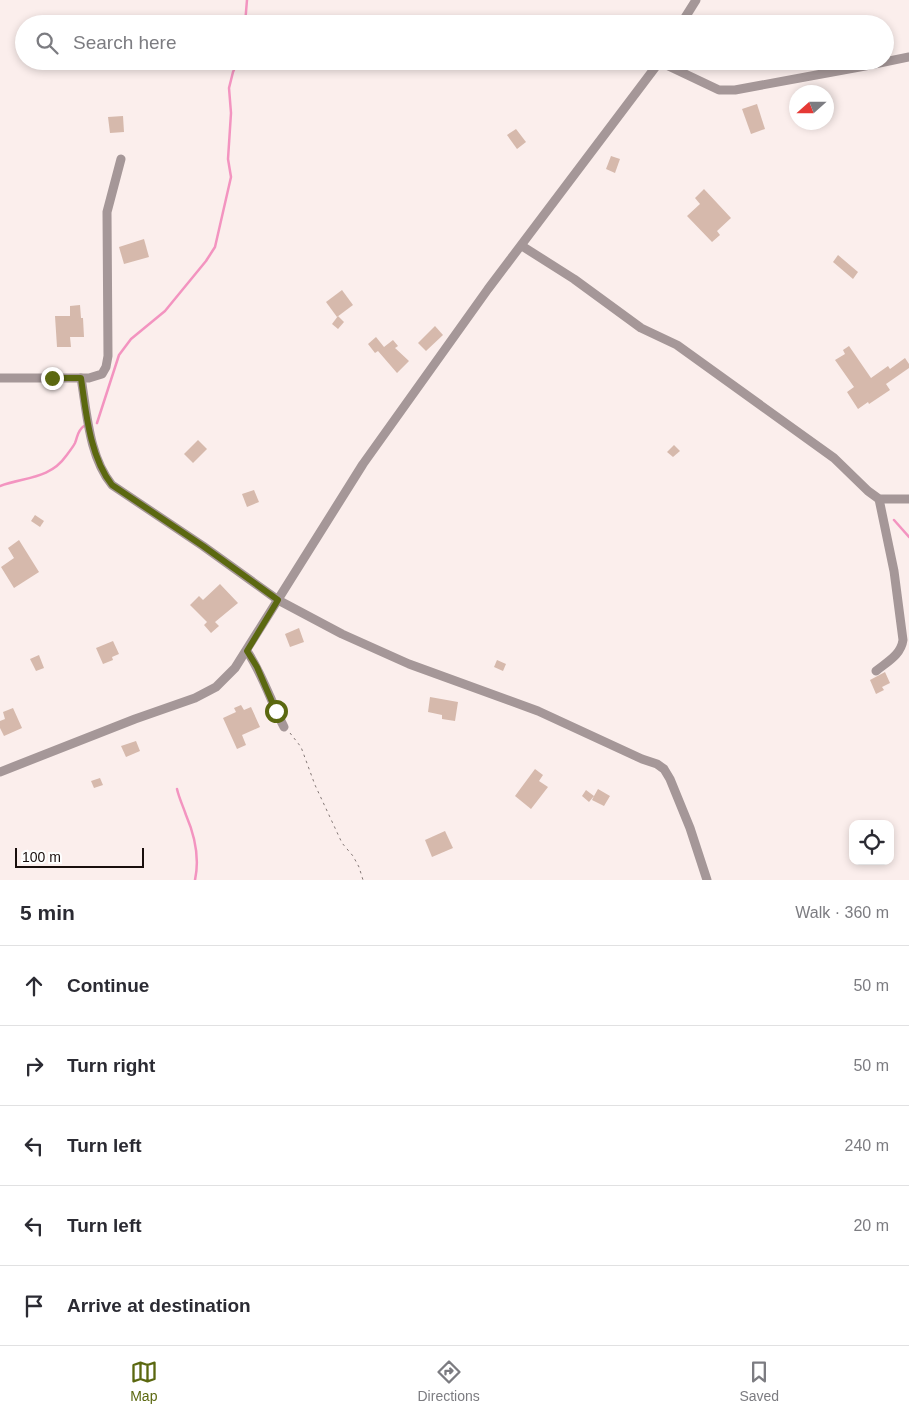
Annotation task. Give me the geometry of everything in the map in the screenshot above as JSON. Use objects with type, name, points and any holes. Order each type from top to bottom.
[{"type":"street","points":[[687,15],[696,0]]},
{"type":"street","points":[[894,60],[909,57]]},
{"type":"street","points":[[0,772],[134,719],[195,698],[216,687],[235,668],[363,464],[488,289],[654,70]]},
{"type":"street","points":[[677,70],[720,90],[735,90],[840,70]]},
{"type":"street","points":[[0,378],[89,378],[102,374],[106,367],[108,356],[106,212],[121,159]]},
{"type":"street","points":[[522,246],[574,279],[641,328],[678,345],[834,458],[879,499],[909,499]]},
{"type":"street","points":[[81,378],[94,450],[103,474],[112,485],[203,546],[278,600],[342,634],[410,664],[538,711],[642,759],[657,764],[664,769],[670,779],[690,828],[707,880]]},
{"type":"street","points":[[876,671],[898,654],[902,648],[903,640],[894,571],[879,499]]},
{"type":"street","points":[[247,651],[257,667],[284,727]]},
{"type":"path","points":[[284,727],[301,747],[315,784],[342,843],[353,856],[363,880]]},
{"type":"building","points":[[757,104],[765,129],[751,134],[742,109]]},
{"type":"building","points":[[123,116],[124,132],[110,133],[108,117]]},
{"type":"building","points":[[516,129],[526,142],[517,149],[507,135]]},
{"type":"building","points":[[611,156],[620,159],[615,173],[606,169]]},
{"type":"building","points":[[704,189],[731,218],[717,231],[720,235],[712,242],[687,216],[700,204],[695,198]]},
{"type":"building","points":[[144,239],[149,257],[124,264],[119,247]]},
{"type":"building","points":[[838,255],[858,272],[853,279],[833,262]]},
{"type":"building","points":[[342,290],[353,305],[337,317],[326,302]]},
{"type":"building","points":[[80,305],[84,337],[70,337],[71,347],[57,347],[55,316],[70,316],[70,306]]},
{"type":"building","points":[[338,316],[344,322],[338,329],[332,324]]},
{"type":"building","points":[[435,326],[443,335],[426,351],[418,343]]},
{"type":"building","points":[[376,337],[384,347],[393,340],[398,346],[395,348],[409,361],[397,373],[378,351],[375,353],[368,344]]},
{"type":"building","points":[[849,346],[871,378],[888,366],[890,369],[905,358],[909,368],[886,384],[890,390],[858,409],[847,392],[854,387],[835,360],[845,354],[843,350]]},
{"type":"building","points":[[198,440],[207,449],[193,463],[184,454]]},
{"type":"building","points":[[674,445],[680,451],[673,457],[667,452]]},
{"type":"building","points":[[254,490],[259,502],[247,507],[242,494]]},
{"type":"building","points":[[35,515],[44,521],[40,527],[31,521]]},
{"type":"building","points":[[19,540],[39,572],[14,588],[1,567],[14,558],[8,548]]},
{"type":"building","points":[[220,584],[238,603],[215,622],[219,626],[211,633],[204,625],[207,622],[190,605],[199,596],[203,600]]},
{"type":"building","points":[[299,628],[304,642],[290,647],[285,634]]},
{"type":"building","points":[[113,641],[119,654],[112,657],[113,660],[103,664],[96,648]]},
{"type":"building","points":[[39,655],[44,668],[36,671],[30,659]]},
{"type":"building","points":[[497,660],[506,664],[503,671],[494,667]]},
{"type":"building","points":[[885,672],[890,683],[882,687],[884,690],[876,694],[870,680]]},
{"type":"building","points":[[430,697],[458,702],[455,721],[442,719],[442,715],[428,712]]},
{"type":"building","points":[[241,705],[244,710],[251,707],[260,727],[242,735],[246,745],[237,749],[223,718],[236,712],[234,708]]},
{"type":"building","points":[[13,708],[22,728],[4,736],[0,728],[0,721],[5,719],[3,712]]},
{"type":"building","points":[[136,741],[140,751],[126,757],[121,746]]},
{"type":"building","points":[[535,769],[543,775],[539,781],[548,787],[531,809],[515,796]]},
{"type":"building","points":[[100,778],[103,785],[94,788],[91,781]]},
{"type":"building","points":[[598,789],[610,796],[604,806],[592,800]]},
{"type":"building","points":[[586,790],[594,796],[589,802],[582,796]]},
{"type":"building","points":[[445,831],[453,848],[432,857],[425,840]]},
{"type":"waterway","points":[[246,15],[247,0]]},
{"type":"waterway","points":[[97,423],[119,355],[131,339],[165,311],[206,261],[215,247],[231,177],[228,159],[231,113],[229,88],[234,70]]},
{"type":"waterway","points":[[0,486],[36,476],[60,464],[70,451],[84,426]]},
{"type":"waterway","points":[[894,520],[909,537]]},
{"type":"waterway","points":[[177,789],[196,847],[195,880]]},
{"type":"route","points":[[52,378],[81,378],[94,450],[103,474],[112,485],[203,546],[278,600],[247,651],[257,667],[276,711]]}]
